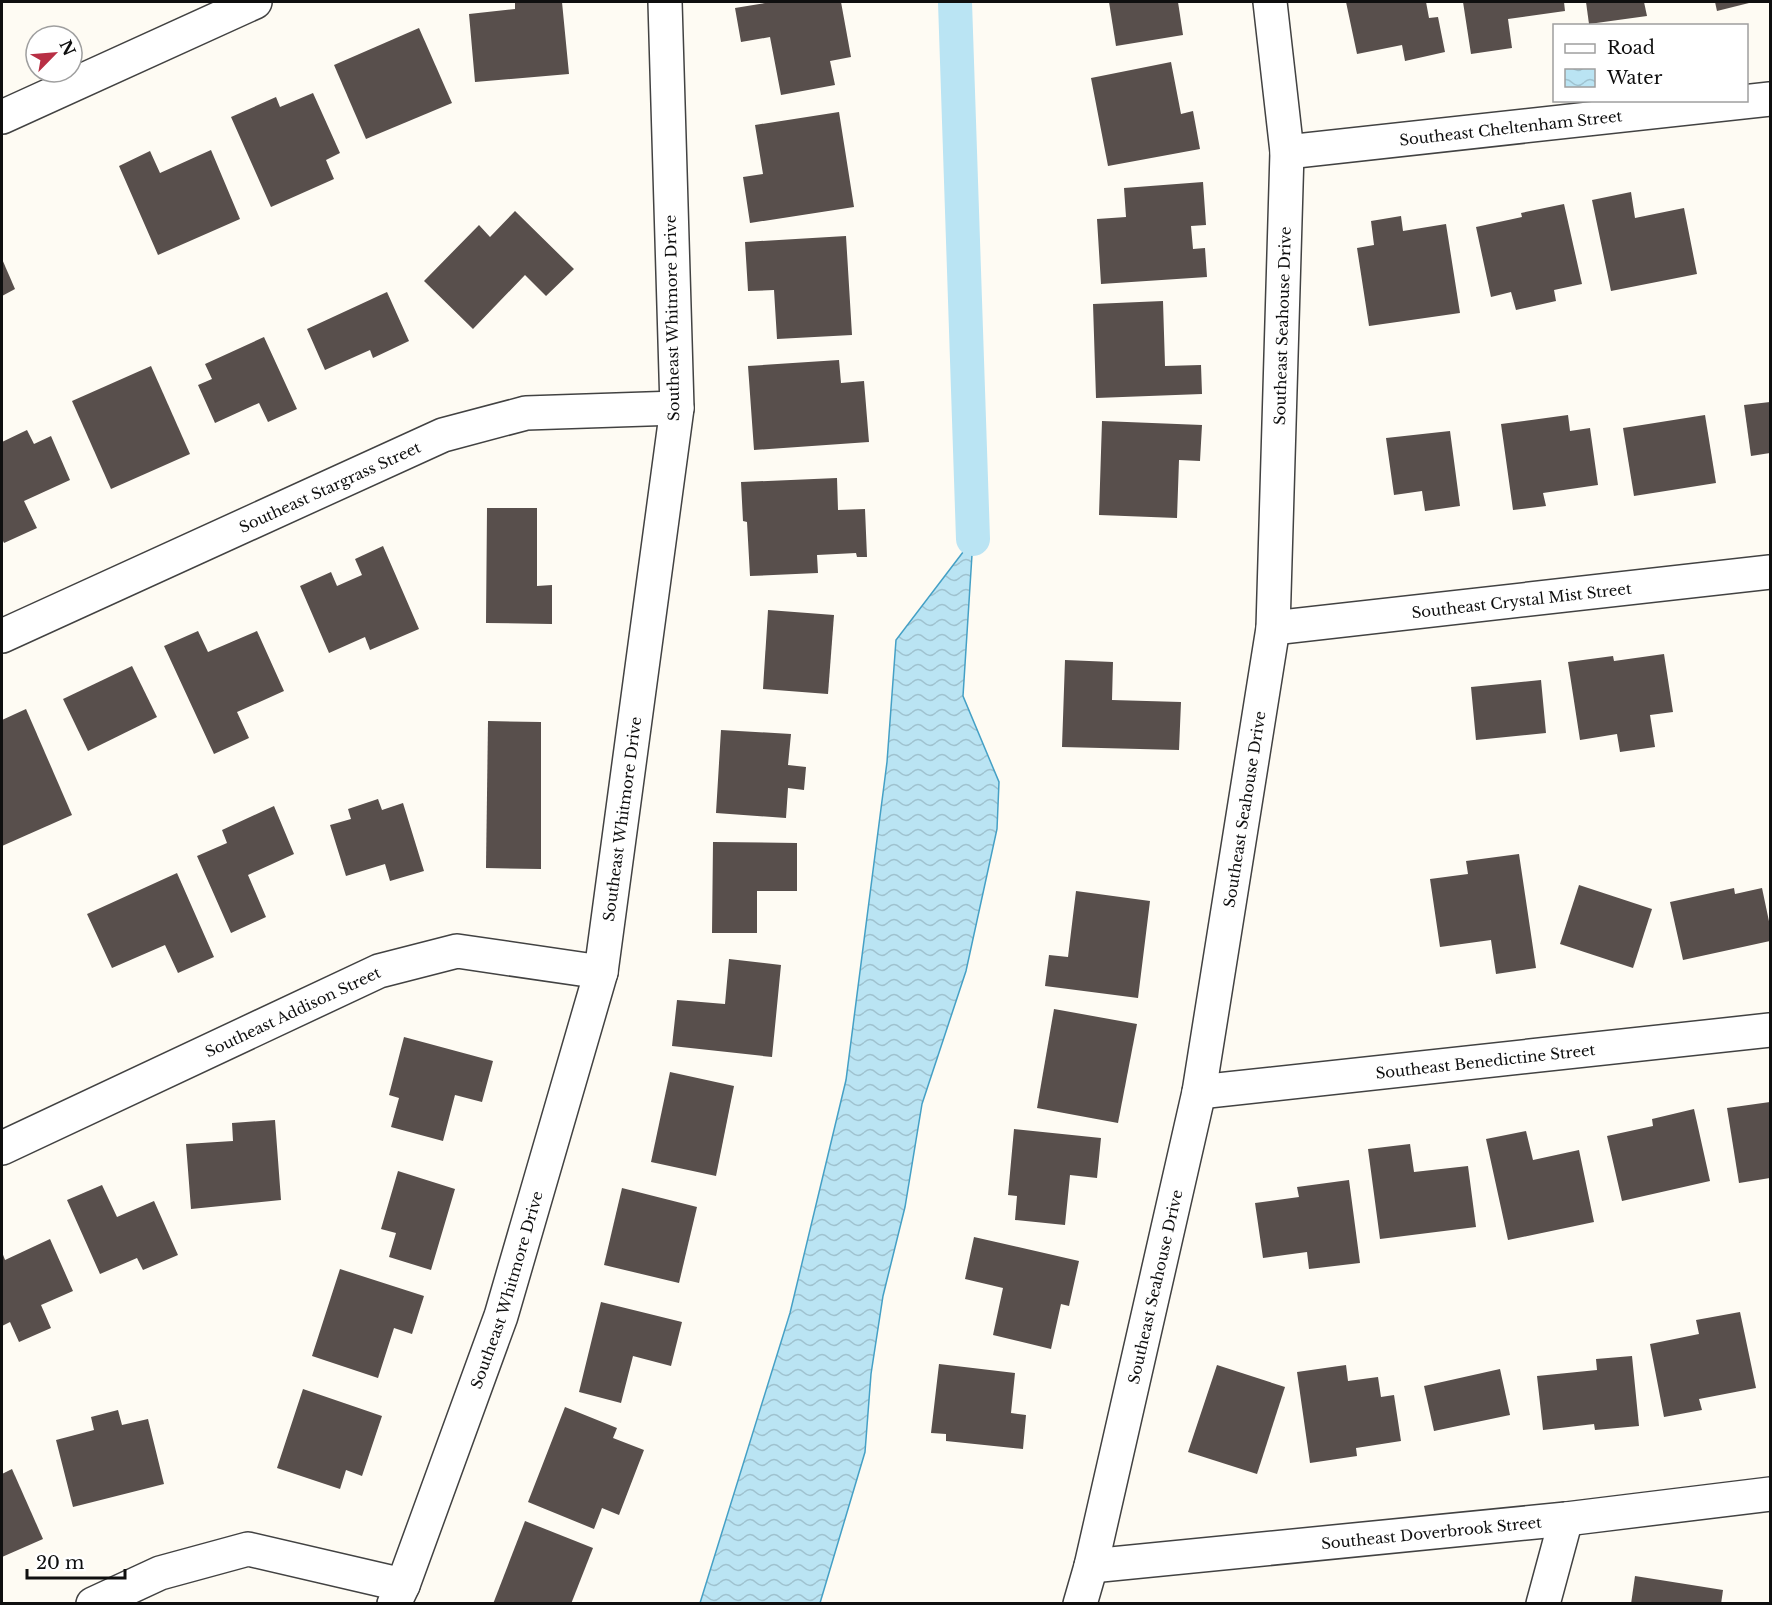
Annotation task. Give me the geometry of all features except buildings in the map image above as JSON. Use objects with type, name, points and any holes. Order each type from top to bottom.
[{"type":"street","points":[[2,117],[255,2]]},
{"type":"street","name":"Southeast Whitmore Drive","points":[[398,1594],[501,1316],[601,972],[677,408],[664,2]]},
{"type":"street","name":"Southeast Seahouse Drive","points":[[1080,1604],[1199,1092],[1273,628],[1287,152],[1270,2]]},
{"type":"street","name":"Southeast Cheltenham Street","points":[[1748,101],[1770,99]]},
{"type":"street","name":"Southeast Cheltenham Street","points":[[1287,152],[1743,102]]},
{"type":"street","name":"Southeast Stargrass Street","points":[[2,636],[443,435],[526,414],[677,408]]},
{"type":"street","name":"Southeast Crystal Mist Street","points":[[1273,628],[1770,572]]},
{"type":"street","name":"Southeast Addison Street","points":[[2,1148],[379,972],[457,951],[601,972]]},
{"type":"street","name":"Southeast Benedictine Street","points":[[1199,1092],[1770,1030]]},
{"type":"street","name":"Southeast Doverbrook Street","points":[[1090,1566],[1566,1519],[1770,1494]]},
{"type":"street","points":[[1543,1604],[1566,1519]]},
{"type":"street","points":[[93,1604],[160,1573],[248,1550],[398,1594]]},
{"type":"water","points":[[973,539],[963,696],[999,782],[997,829],[966,971],[922,1104],[905,1207],[883,1296],[871,1374],[865,1452],[820,1603],[700,1603],[790,1313],[846,1080],[887,762],[896,640]]},
{"type":"waterway","points":[[955,2],[973,539]]}]
